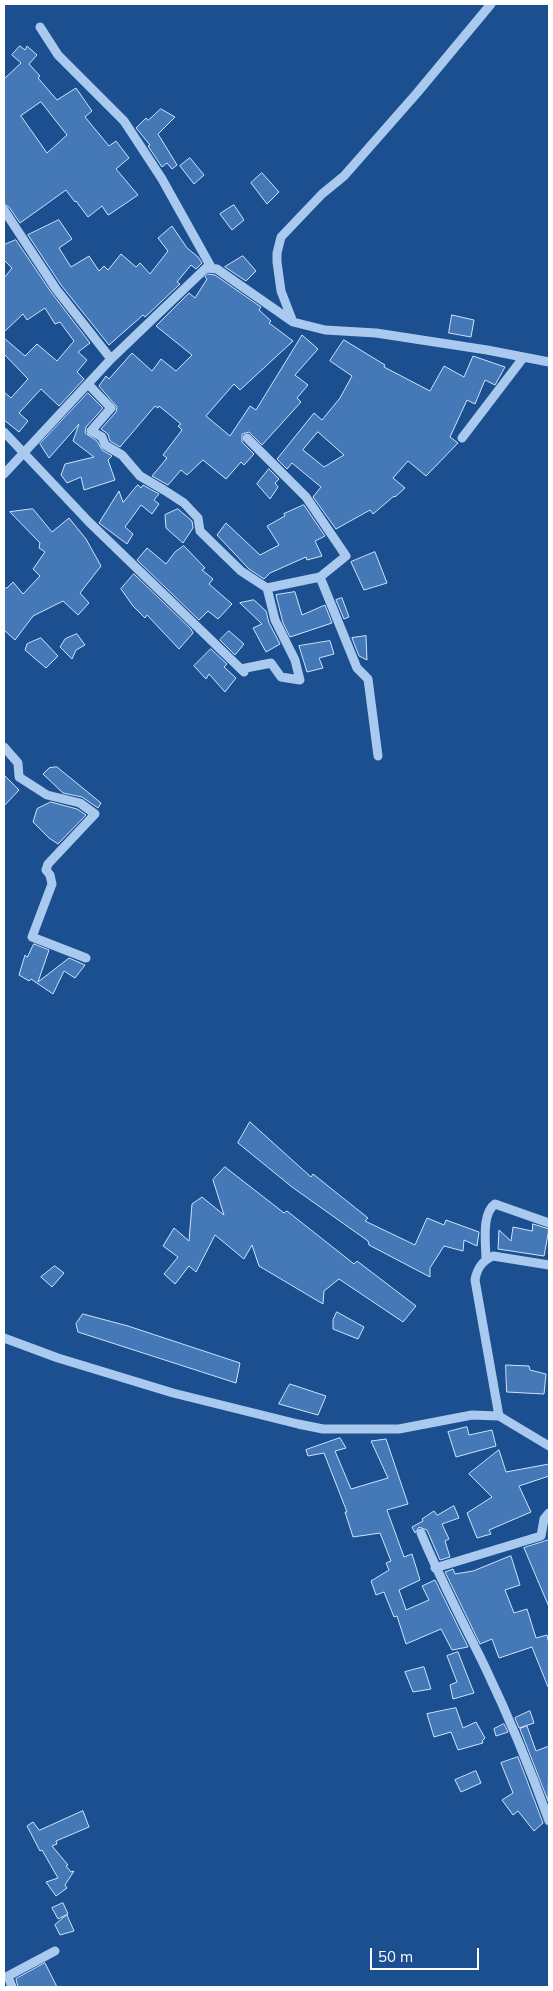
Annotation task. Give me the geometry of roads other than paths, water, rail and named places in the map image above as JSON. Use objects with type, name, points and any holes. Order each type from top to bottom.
[{"type":"street","points":[[293,322],[281,291],[277,262],[281,237],[322,194],[344,176],[417,93],[490,4]]},
{"type":"street","points":[[40,27],[58,55],[124,121],[162,178],[211,267]]},
{"type":"street","points":[[4,210],[56,289],[111,359]]},
{"type":"street","points":[[4,474],[111,359],[203,270],[211,267],[217,269],[293,322],[325,330],[376,333],[487,350],[549,362]]},
{"type":"street","points":[[462,438],[523,358]]},
{"type":"street","points":[[4,432],[89,522],[243,672],[271,663],[281,677],[300,680],[295,660],[275,620],[267,588],[242,571],[200,532],[198,518],[184,504],[140,476],[122,455],[105,445],[102,437],[91,431],[110,408],[88,384]]},
{"type":"street","points":[[247,438],[306,497],[346,556],[320,577],[267,588]]},
{"type":"street","points":[[320,577],[357,668],[368,679],[378,756]]},
{"type":"street","points":[[4,747],[18,763],[19,777],[47,796],[80,803],[95,814],[48,864],[46,870],[50,875],[52,884],[32,937],[86,958]]},
{"type":"street","points":[[486,1260],[486,1219],[491,1206],[494,1204],[549,1223]]},
{"type":"street","points":[[499,1416],[476,1272],[486,1260],[494,1256],[549,1264]]},
{"type":"street","points":[[4,1338],[58,1358],[173,1393],[323,1429],[399,1430],[472,1415],[499,1416],[549,1446]]},
{"type":"street","points":[[435,1568],[540,1536],[544,1519],[549,1513]]},
{"type":"street","points":[[421,1533],[435,1568],[485,1668],[525,1756],[549,1821]]},
{"type":"street","points":[[12,1987],[6,1972],[55,1951]]}]
